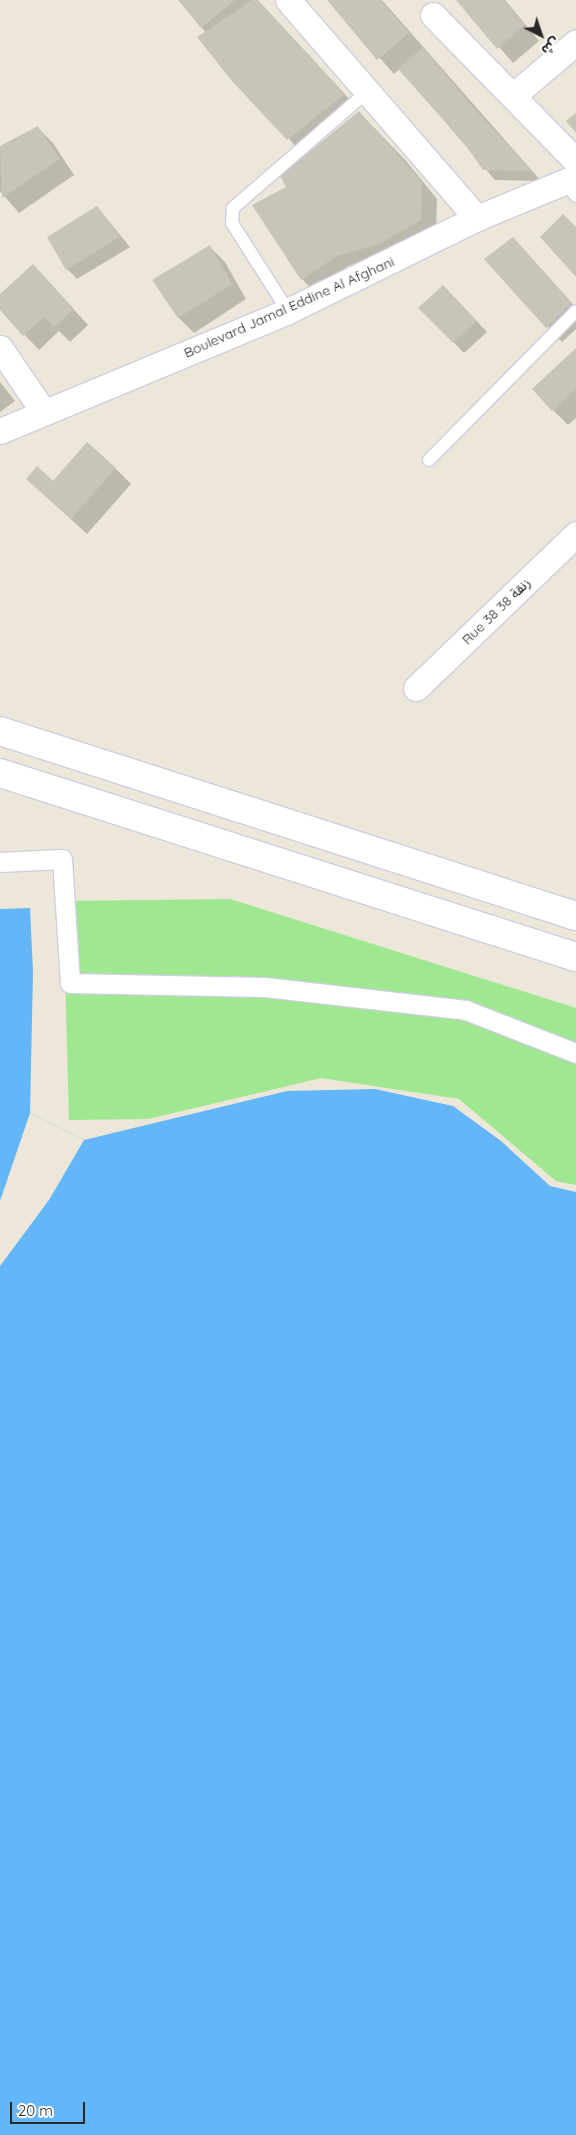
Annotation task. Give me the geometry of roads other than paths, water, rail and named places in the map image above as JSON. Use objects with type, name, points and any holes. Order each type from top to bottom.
[{"type":"main road","points":[[0,731],[576,916]]},
{"type":"main road","points":[[0,773],[576,957]]},
{"type":"street","points":[[288,0],[477,218]]},
{"type":"street","points":[[433,15],[515,94],[573,178]]},
{"type":"street","points":[[515,94],[576,42]]},
{"type":"street","name":"Boulevard Jamal Eddine Al Afghani","points":[[0,431],[43,411],[288,311],[477,218],[573,178]]},
{"type":"street","points":[[0,348],[43,411]]},
{"type":"street","name":"Rue 38 زنقة 38","points":[[416,688],[576,534]]},
{"type":"street","points":[[0,862],[62,859],[70,983],[265,987],[466,1010],[576,1053]]},
{"type":"lane","points":[[288,311],[235,228],[233,208],[368,91]]},
{"type":"lane","points":[[429,460],[576,311]]},
{"type":"water","points":[[30,908],[33,972],[30,1113],[84,1140],[287,1091],[375,1089],[453,1106],[501,1141],[550,1186],[576,1192],[576,2135],[0,2135],[0,909]]}]
